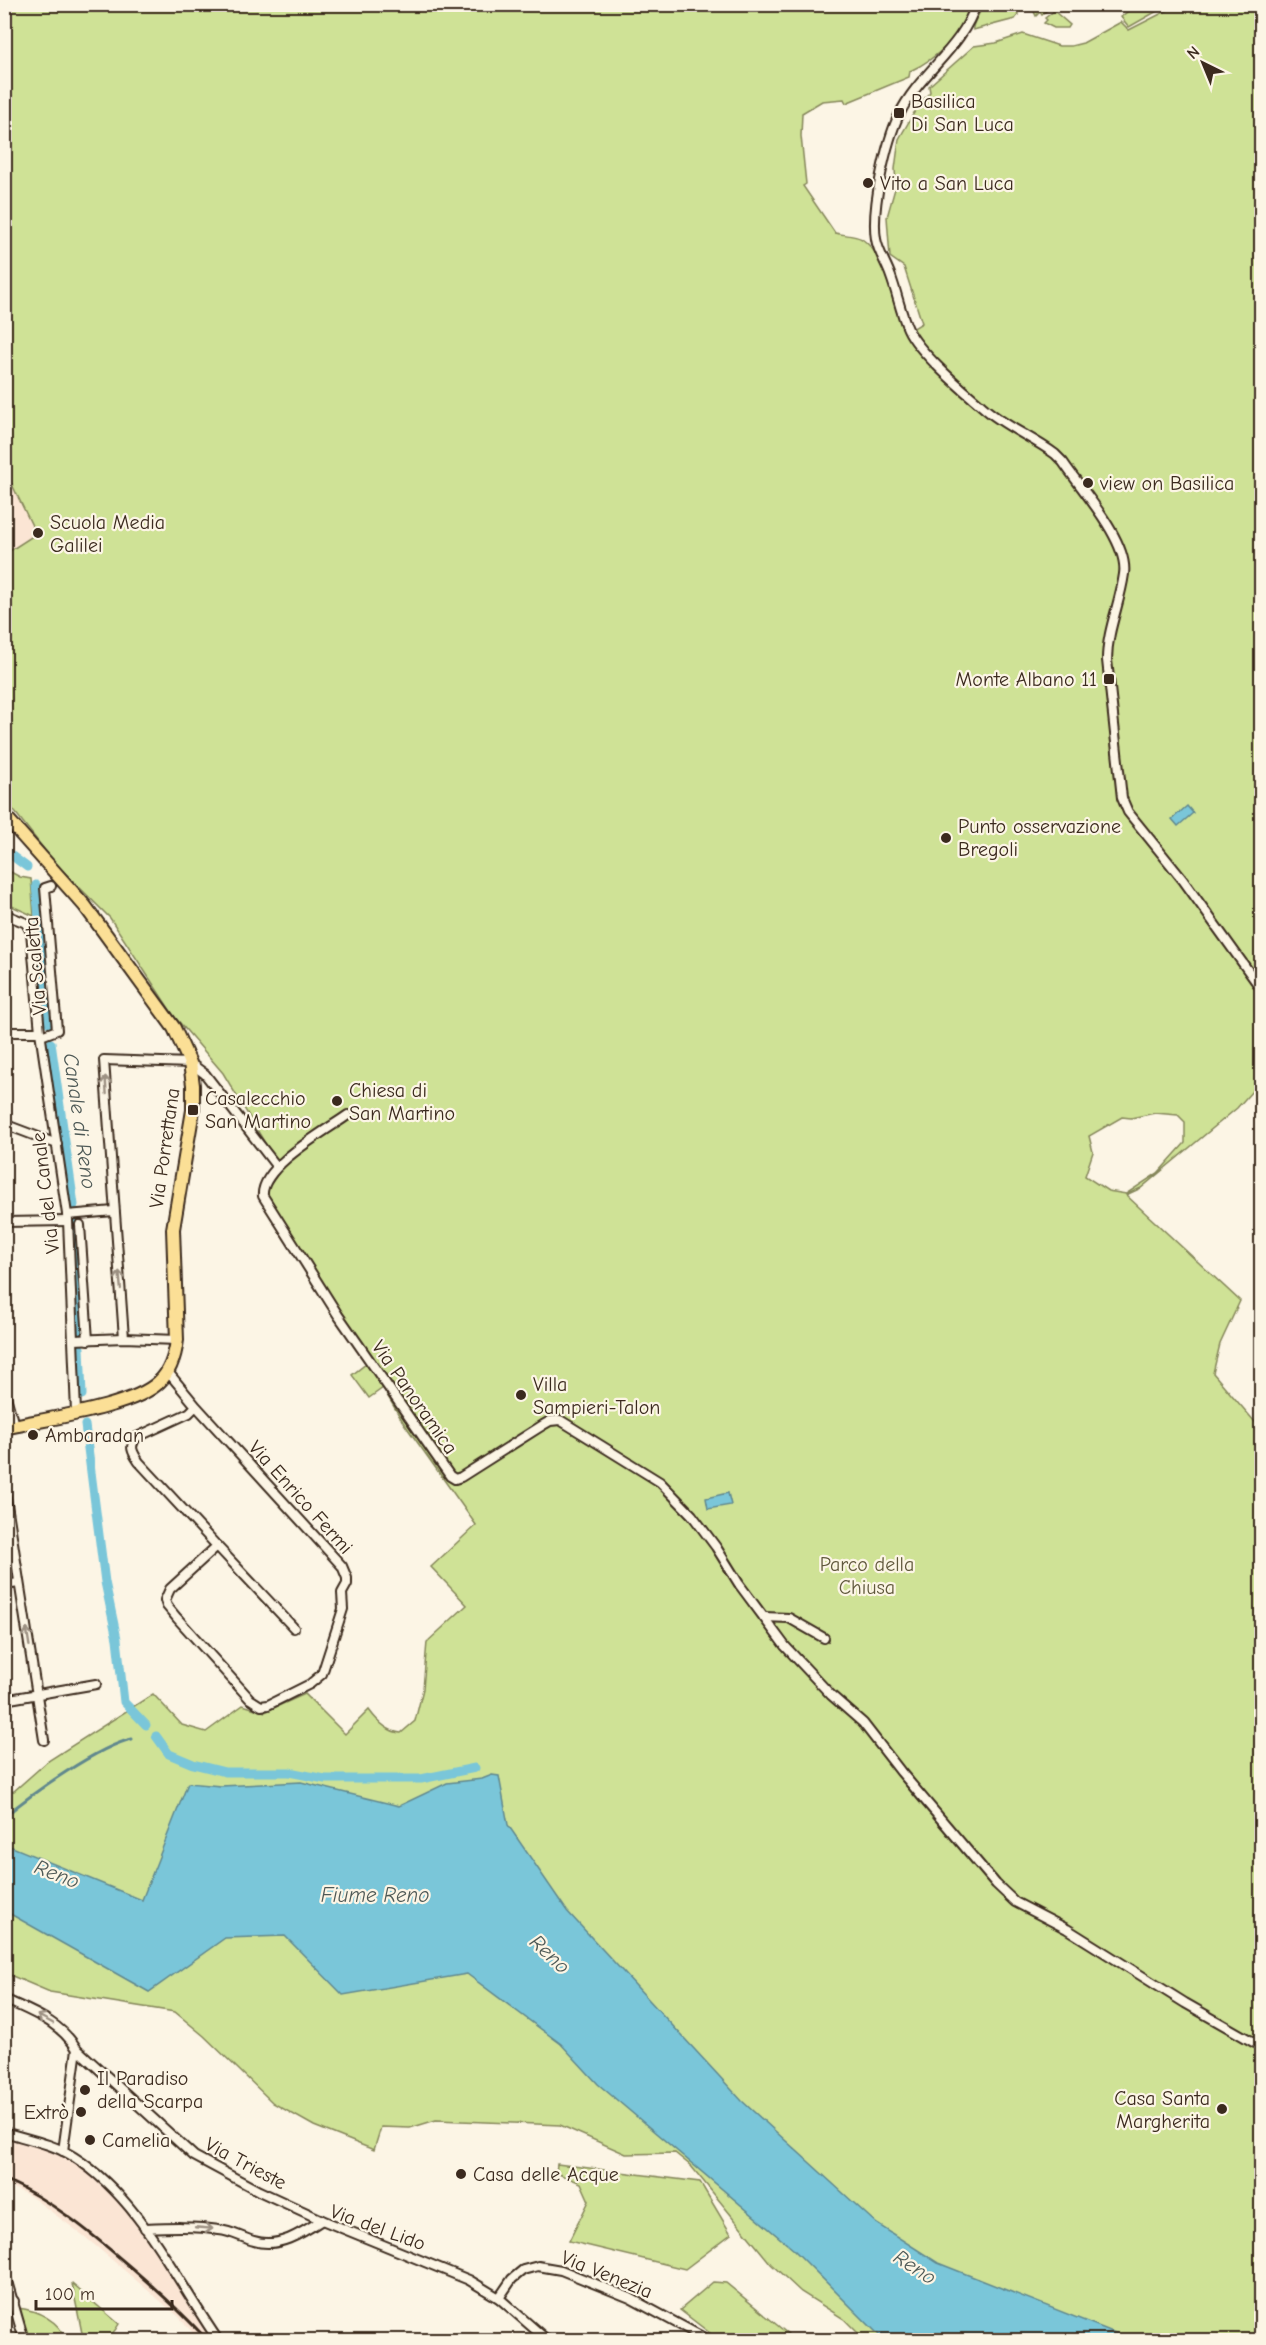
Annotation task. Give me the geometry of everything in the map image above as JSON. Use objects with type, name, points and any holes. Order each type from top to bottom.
[{"type":"main road","name":"Via Porrettana","points":[[4,815],[85,906],[174,1028],[190,1063],[193,1110],[173,1229],[177,1340],[168,1372]]},
{"type":"main road","points":[[9,1426],[76,1412],[138,1395],[155,1386],[168,1372]]},
{"type":"street","points":[[976,4],[971,21],[954,46],[928,70],[900,113],[889,137],[877,209],[876,238],[908,328],[936,363],[983,408],[1055,454],[1063,462],[1118,543],[1125,572],[1107,642],[1107,660],[1122,798],[1128,812],[1183,880],[1262,990]]},
{"type":"street","name":"Via Scaletta","points":[[40,1034],[57,1030],[45,888],[51,886]]},
{"type":"street","name":"Via del Canale","points":[[4,914],[26,923],[31,932],[40,1034],[68,1218],[76,1412]]},
{"type":"street","points":[[4,1032],[40,1034]]},
{"type":"street","points":[[124,1338],[104,1060],[190,1063],[205,1074],[219,1090],[277,1167],[348,1115]]},
{"type":"street","points":[[4,1124],[57,1144]]},
{"type":"street","name":"Via Panoramica","points":[[277,1167],[264,1183],[262,1189],[264,1200],[338,1315],[450,1476],[455,1479],[461,1477],[543,1425],[550,1421],[560,1420],[660,1482],[692,1515],[785,1646],[831,1695],[862,1723],[996,1884],[1015,1902],[1067,1929],[1185,2003],[1262,2047]]},
{"type":"street","points":[[4,1222],[68,1218],[114,1211]]},
{"type":"street","points":[[80,1225],[88,1340]]},
{"type":"street","points":[[74,1340],[124,1338],[177,1340]]},
{"type":"street","points":[[168,1372],[196,1406],[189,1413],[134,1440],[132,1449],[139,1462],[294,1628]]},
{"type":"street","points":[[4,1389],[9,1426]]},
{"type":"street","name":"Via Enrico Fermi","points":[[196,1406],[342,1566],[347,1578],[347,1584],[342,1593],[343,1609],[322,1674],[310,1684],[268,1705],[261,1706],[255,1703],[167,1606],[165,1600],[170,1589],[217,1546]]},
{"type":"street","points":[[4,1485],[44,1740]]},
{"type":"street","points":[[4,1585],[19,1583]]},
{"type":"street","points":[[764,1617],[789,1618],[824,1638]]},
{"type":"street","points":[[4,1700],[96,1684]]},
{"type":"street","name":"Via Trieste","points":[[4,1999],[51,2021],[68,2034],[77,2049],[194,2156],[259,2191],[322,2220]]},
{"type":"street","points":[[63,2151],[77,2049]]},
{"type":"street","points":[[4,2132],[63,2151],[80,2161],[112,2188],[145,2228],[218,2340]]},
{"type":"street","name":"Via del Lido","points":[[145,2228],[195,2227],[222,2230],[264,2244],[287,2239],[304,2232],[322,2220],[469,2280],[499,2298],[547,2340]]},
{"type":"street","name":"Via Venezia","points":[[499,2298],[512,2279],[523,2270],[538,2266],[561,2270],[630,2298],[708,2340]]},
{"type":"street","points":[[4,2271],[24,2340]]},
{"type":"street","points":[[4,2304],[14,2301]]},
{"type":"shaded area","name":"Scuola Media Galilei","points":[[4,447],[89,557],[4,614]]},
{"type":"shaded area","points":[[5,2135],[59,2154],[94,2176],[124,2208],[166,2268],[205,2330],[214,2340],[199,2340],[178,2316],[84,2236],[30,2196],[5,2184]]},
{"type":"green space","points":[[983,4],[1017,5],[1018,15],[1015,19],[973,30]]},
{"type":"green space","name":"Parco della Chiusa","points":[[5,5],[972,5],[969,15],[956,35],[929,60],[910,71],[909,77],[846,103],[844,99],[822,101],[802,113],[801,136],[806,184],[803,186],[835,233],[862,239],[870,246],[890,281],[909,331],[922,323],[904,267],[890,257],[887,217],[896,185],[895,169],[899,139],[918,106],[930,92],[929,86],[974,46],[996,43],[1023,34],[1059,46],[1071,46],[1083,43],[1121,22],[1129,30],[1178,5],[1261,5],[1261,1081],[1237,1108],[1141,1188],[1126,1195],[1240,1301],[1220,1344],[1213,1373],[1261,1429],[1261,2340],[865,2340],[844,2319],[801,2292],[771,2264],[691,2166],[675,2153],[626,2154],[560,2125],[436,2120],[410,2128],[381,2127],[374,2150],[314,2126],[273,2103],[204,2036],[175,2012],[50,1992],[5,1973],[5,1792],[14,1791],[48,1761],[153,1694],[182,1725],[206,1732],[243,1705],[265,1712],[305,1694],[345,1734],[369,1710],[391,1731],[401,1733],[415,1721],[423,1689],[427,1642],[467,1605],[431,1567],[476,1525],[403,1422],[383,1388],[369,1398],[352,1375],[367,1363],[264,1194],[280,1168],[223,1073],[174,1016],[110,918],[54,862],[11,807],[5,789],[5,554],[36,534],[5,470]],"holes":[[[1155,1113],[1178,1115],[1185,1122],[1185,1143],[1158,1173],[1126,1194],[1108,1191],[1085,1176],[1093,1152],[1089,1136],[1122,1117],[1131,1118]]]},
{"type":"green space","points":[[1031,5],[1050,7],[1042,15],[1040,12],[1036,16]]},
{"type":"green space","points":[[1124,5],[1154,5],[1159,10],[1129,27],[1121,17],[1128,11]]},
{"type":"green space","points":[[1054,11],[1070,25],[1068,28],[1054,28],[1044,23],[1047,20],[1045,18]]},
{"type":"green space","points":[[5,869],[20,877],[31,879],[34,916],[5,903]]},
{"type":"green space","points":[[557,2164],[700,2182],[731,2234],[685,2269],[569,2241],[589,2201],[581,2183],[556,2173]]},
{"type":"green space","points":[[713,2282],[726,2283],[788,2334],[782,2340],[719,2340],[680,2310]]},
{"type":"green space","points":[[72,2284],[119,2324],[109,2337],[100,2340],[83,2338]]},
{"type":"green space","points":[[18,2308],[33,2311],[53,2322],[59,2327],[66,2340],[27,2340]]},
{"type":"water","points":[[1187,806],[1193,813],[1178,826],[1172,819]]},
{"type":"water","points":[[728,1493],[731,1505],[708,1509],[706,1498]]},
{"type":"water","name":"Fiume Reno","points":[[492,1775],[499,1776],[508,1825],[567,1911],[742,2101],[877,2224],[938,2263],[1133,2340],[884,2340],[794,2250],[598,2084],[561,2044],[467,1974],[343,1995],[285,1936],[225,1938],[149,1992],[5,1911],[5,1844],[142,1900],[188,1783],[221,1786],[301,1782],[399,1806],[447,1783],[482,1779]]},
{"type":"waterway","name":"Canale di Reno","points":[[4,850],[27,867]]},
{"type":"waterway","name":"Canale di Reno","points":[[36,885],[49,1023]]},
{"type":"waterway","name":"Canale di Reno","points":[[51,1043],[74,1205]]},
{"type":"waterway","points":[[75,1220],[79,1332]]},
{"type":"waterway","points":[[80,1348],[82,1395]]},
{"type":"waterway","points":[[85,1425],[105,1582],[117,1639],[124,1702],[146,1725]]},
{"type":"waterway","points":[[156,1736],[169,1754],[193,1764],[225,1772],[289,1772],[325,1779],[421,1779],[475,1768]]},
{"type":"waterway","points":[[4,1817],[48,1784],[84,1761],[118,1743],[132,1739]]},
{"type":"railway","points":[[4,2179],[54,2206],[84,2228],[159,2292],[207,2340]]},
{"type":"place","name":"Basilica Di San Luca","points":[[899,113]]},
{"type":"place","name":"Vito a San Luca","points":[[868,183]]},
{"type":"place","name":"view on Basilica","points":[[1088,483]]},
{"type":"place","name":"Scuola Media Galilei","points":[[38,533]]},
{"type":"place","name":"Monte Albano 11","points":[[1109,679]]},
{"type":"place","name":"Punto osservazione Bregoli","points":[[946,838]]},
{"type":"place","name":"Chiesa di San Martino","points":[[337,1101]]},
{"type":"place","name":"Casalecchio San Martino","points":[[193,1110]]},
{"type":"place","name":"Villa Sampieri-Talon","points":[[521,1395]]},
{"type":"place","name":"Ambaradan","points":[[33,1435]]},
{"type":"place","name":"Il Paradiso della Scarpa","points":[[85,2090]]},
{"type":"place","name":"Casa Santa Margherita","points":[[1222,2109]]},
{"type":"place","name":"Extrò","points":[[81,2112]]},
{"type":"place","name":"Camelia","points":[[90,2140]]},
{"type":"place","name":"Casa delle Acque","points":[[461,2174]]},
{"type":"water label","name":"Reno","points":[[57,1874]]},
{"type":"water label","name":"Reno","points":[[550,1954]]},
{"type":"water label","name":"Reno","points":[[915,2267]]}]
